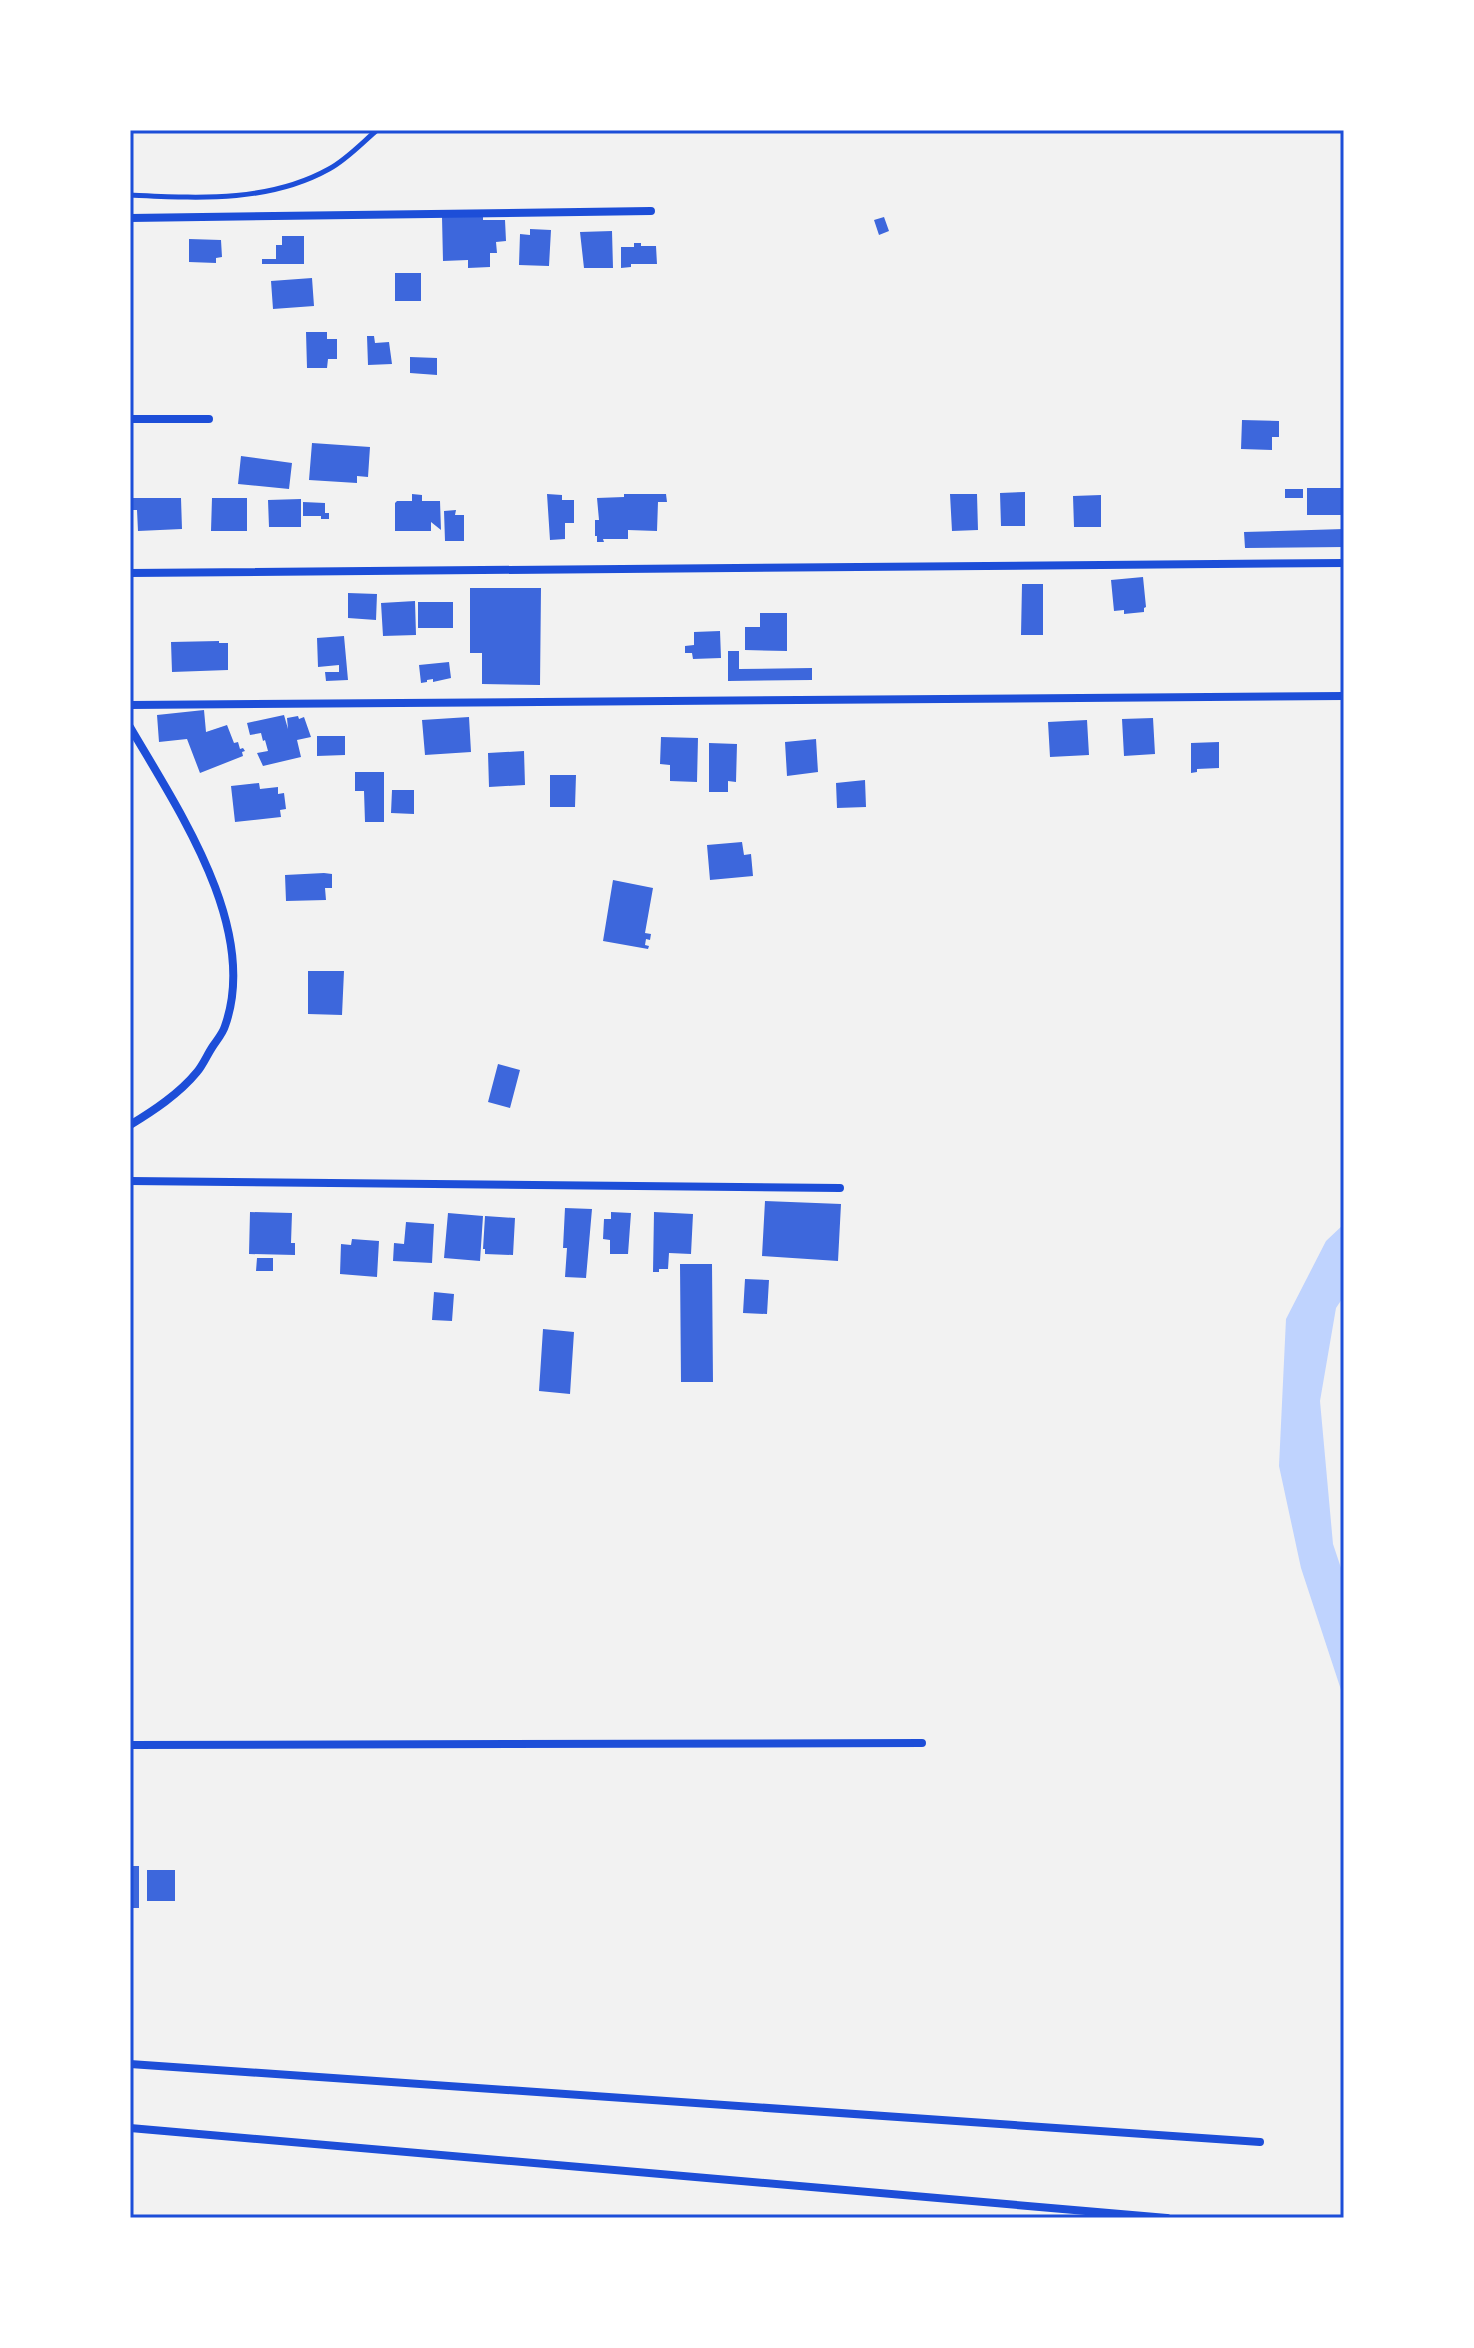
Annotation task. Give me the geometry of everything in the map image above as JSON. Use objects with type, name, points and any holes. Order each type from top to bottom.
[{"type":"street","points":[[130,218],[651,211]]},
{"type":"street","points":[[130,419],[209,419]]},
{"type":"street","points":[[130,573],[1344,563]]},
{"type":"street","points":[[130,705],[1344,696]]},
{"type":"street","points":[[130,727],[213,877],[229,936],[234,982],[225,1027],[196,1073],[156,1109],[130,1125]]},
{"type":"street","points":[[130,1181],[840,1188]]},
{"type":"street","points":[[130,1745],[922,1743]]},
{"type":"street","points":[[130,2064],[1260,2142]]},
{"type":"street","points":[[130,2128],[1167,2218]]},
{"type":"lane","points":[[130,195],[251,195],[278,190],[331,168],[377,130]]},
{"type":"water","points":[[1344,1224],[1344,1296],[1336,1308],[1320,1401],[1333,1544],[1344,1577],[1344,1699],[1301,1568],[1279,1466],[1286,1319],[1326,1241]]},
{"type":"building","points":[[483,216],[483,220],[505,220],[506,241],[496,242],[497,253],[490,253],[490,267],[468,268],[468,260],[443,261],[442,217]]},
{"type":"building","points":[[884,217],[889,231],[879,235],[874,220]]},
{"type":"building","points":[[530,229],[551,230],[549,266],[519,265],[520,234],[530,235]]},
{"type":"building","points":[[612,231],[613,268],[584,268],[580,232]]},
{"type":"building","points":[[282,236],[304,236],[304,264],[262,264],[262,259],[276,259],[276,245],[282,245]]},
{"type":"building","points":[[189,239],[221,240],[222,257],[216,258],[216,263],[189,262]]},
{"type":"building","points":[[634,243],[656,246],[657,264],[631,264],[631,267],[621,268],[621,247],[634,247]]},
{"type":"building","points":[[395,273],[421,273],[421,301],[395,301]]},
{"type":"building","points":[[312,278],[314,306],[273,309],[271,281]]},
{"type":"building","points":[[306,332],[327,332],[327,339],[337,339],[337,359],[328,359],[327,368],[307,368]]},
{"type":"building","points":[[367,336],[374,336],[375,343],[389,342],[392,364],[368,365]]},
{"type":"building","points":[[410,357],[437,358],[437,375],[410,373]]},
{"type":"building","points":[[1242,420],[1279,421],[1279,437],[1272,437],[1272,450],[1241,449]]},
{"type":"building","points":[[312,443],[370,447],[368,477],[357,476],[357,483],[309,480]]},
{"type":"building","points":[[241,456],[292,463],[289,489],[238,484]]},
{"type":"building","points":[[1307,488],[1344,488],[1344,515],[1307,515]]},
{"type":"building","points":[[1285,489],[1303,489],[1303,498],[1285,498]]},
{"type":"building","points":[[1025,492],[1025,526],[1001,526],[1000,493]]},
{"type":"building","points":[[412,494],[422,495],[422,501],[440,501],[441,530],[431,522],[431,531],[395,531],[395,503],[412,501]]},
{"type":"building","points":[[547,494],[562,495],[562,500],[574,500],[574,523],[565,523],[565,539],[550,540]]},
{"type":"building","points":[[624,494],[666,494],[667,502],[658,502],[657,531],[628,530],[628,539],[603,539],[604,542],[597,542],[597,498],[624,497]]},
{"type":"building","points":[[950,494],[977,494],[978,530],[952,531]]},
{"type":"building","points":[[1101,495],[1101,527],[1074,527],[1073,496]]},
{"type":"building","points":[[130,498],[181,498],[182,529],[138,531],[137,510],[130,510]]},
{"type":"building","points":[[212,498],[247,498],[247,531],[211,531]]},
{"type":"building","points":[[301,499],[301,527],[269,527],[268,500]]},
{"type":"building","points":[[303,502],[325,503],[325,513],[329,513],[329,519],[303,516]]},
{"type":"building","points":[[456,510],[455,515],[464,515],[464,541],[445,541],[444,511]]},
{"type":"building","points":[[1344,529],[1344,547],[1245,548],[1244,532]]},
{"type":"building","points":[[1143,577],[1144,612],[1124,614],[1124,610],[1114,611],[1111,580]]},
{"type":"building","points":[[1022,584],[1043,584],[1043,635],[1021,635]]},
{"type":"building","points":[[470,588],[541,588],[540,685],[482,684],[482,653],[470,653]]},
{"type":"building","points":[[348,593],[377,594],[376,620],[348,618]]},
{"type":"building","points":[[415,601],[416,635],[383,636],[381,603]]},
{"type":"building","points":[[418,602],[453,602],[453,628],[418,628]]},
{"type":"building","points":[[760,613],[787,613],[787,651],[745,650],[745,627],[760,627]]},
{"type":"building","points":[[720,631],[721,658],[693,659],[692,653],[685,653],[685,646],[694,645],[694,632]]},
{"type":"building","points":[[344,636],[348,680],[326,681],[325,672],[339,672],[339,665],[318,667],[317,638]]},
{"type":"building","points":[[171,642],[228,643],[228,670],[172,672]]},
{"type":"building","points":[[728,651],[739,651],[739,669],[812,668],[812,680],[728,681]]},
{"type":"building","points":[[449,662],[451,678],[421,683],[419,665]]},
{"type":"building","points":[[204,710],[206,732],[227,725],[234,743],[238,742],[240,749],[245,751],[242,752],[243,756],[200,773],[187,739],[159,742],[157,715]]},
{"type":"building","points":[[284,715],[288,729],[287,718],[304,717],[311,737],[297,740],[301,757],[263,766],[257,753],[268,751],[265,740],[261,733],[250,735],[247,723]]},
{"type":"building","points":[[469,717],[471,752],[425,755],[422,720]]},
{"type":"building","points":[[1153,718],[1155,754],[1124,756],[1122,719]]},
{"type":"building","points":[[1087,720],[1089,755],[1050,757],[1048,722]]},
{"type":"building","points":[[317,736],[345,736],[345,755],[317,756]]},
{"type":"building","points":[[661,737],[698,738],[697,782],[670,781],[670,765],[660,764]]},
{"type":"building","points":[[816,739],[818,772],[787,776],[785,742]]},
{"type":"building","points":[[1219,742],[1219,768],[1197,769],[1197,772],[1191,773],[1191,743]]},
{"type":"building","points":[[709,743],[737,744],[736,782],[728,781],[728,792],[709,792]]},
{"type":"building","points":[[524,751],[525,785],[489,787],[488,753]]},
{"type":"building","points":[[355,772],[384,772],[384,822],[365,822],[364,791],[355,791]]},
{"type":"building","points":[[550,775],[576,775],[575,807],[550,807]]},
{"type":"building","points":[[865,780],[866,807],[837,808],[836,783]]},
{"type":"building","points":[[259,783],[260,789],[278,787],[278,794],[284,793],[286,809],[280,810],[281,817],[235,822],[231,786]]},
{"type":"building","points":[[392,790],[414,790],[414,814],[391,813]]},
{"type":"building","points":[[742,842],[744,855],[751,854],[753,876],[710,880],[707,845]]},
{"type":"building","points":[[332,874],[332,888],[325,888],[326,900],[286,901],[285,875]]},
{"type":"building","points":[[613,880],[653,888],[645,933],[651,934],[650,940],[646,939],[648,949],[603,941]]},
{"type":"building","points":[[308,971],[344,971],[342,1015],[308,1014]]},
{"type":"building","points":[[498,1064],[520,1070],[510,1108],[488,1102]]},
{"type":"building","points":[[765,1201],[841,1204],[838,1261],[762,1256]]},
{"type":"building","points":[[565,1208],[592,1209],[586,1278],[565,1277]]},
{"type":"building","points":[[250,1212],[292,1213],[291,1243],[295,1243],[295,1255],[249,1254]]},
{"type":"building","points":[[611,1212],[631,1213],[628,1254],[610,1254],[610,1240],[603,1239],[604,1219],[611,1219]]},
{"type":"building","points":[[654,1212],[693,1214],[691,1254],[669,1253],[668,1269],[659,1269],[659,1272],[653,1272]]},
{"type":"building","points":[[448,1213],[483,1216],[480,1261],[444,1258]]},
{"type":"building","points":[[485,1216],[515,1218],[513,1255],[485,1254]]},
{"type":"building","points":[[406,1222],[434,1224],[432,1263],[393,1261],[394,1243],[404,1244]]},
{"type":"building","points":[[352,1239],[379,1241],[377,1277],[340,1274],[341,1244],[351,1245]]},
{"type":"building","points":[[257,1258],[273,1258],[273,1271],[256,1271]]},
{"type":"building","points":[[680,1264],[712,1264],[713,1382],[681,1382]]},
{"type":"building","points":[[745,1279],[769,1280],[767,1314],[743,1313]]},
{"type":"building","points":[[434,1292],[454,1294],[452,1321],[432,1320]]},
{"type":"building","points":[[543,1329],[574,1332],[570,1394],[539,1391]]},
{"type":"building","points":[[130,1866],[139,1866],[139,1908],[130,1908]]},
{"type":"building","points":[[147,1870],[175,1870],[175,1901],[147,1901]]}]
